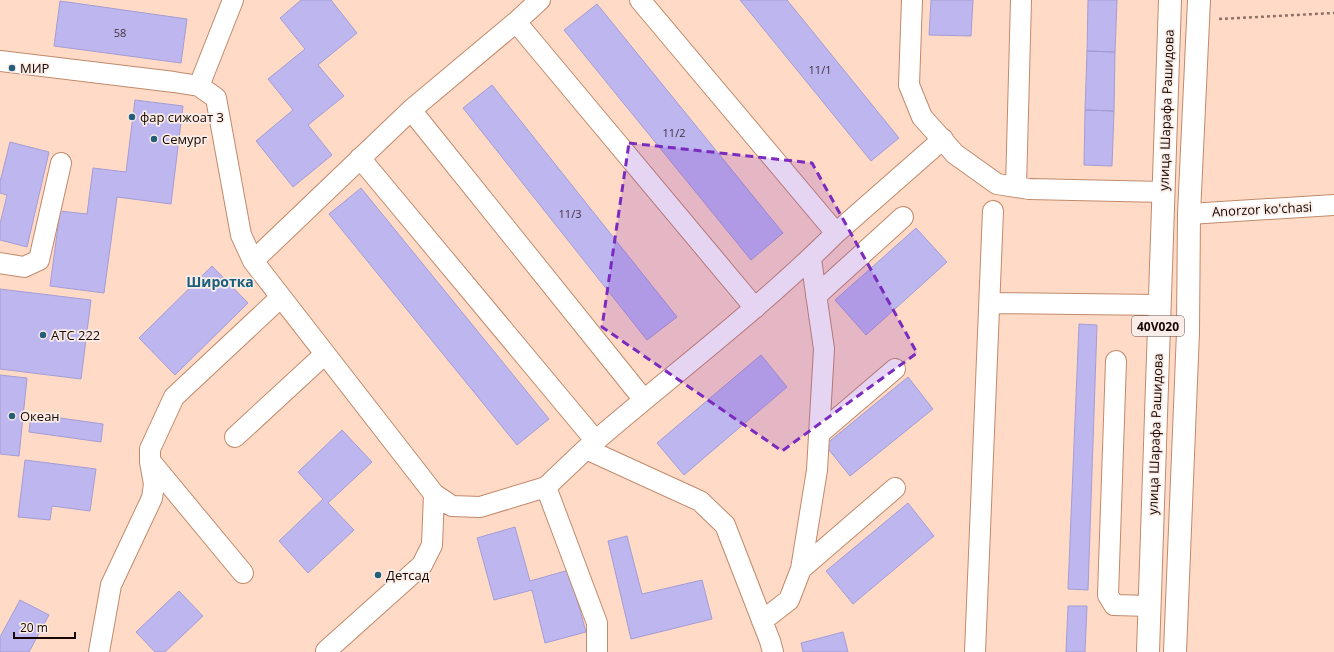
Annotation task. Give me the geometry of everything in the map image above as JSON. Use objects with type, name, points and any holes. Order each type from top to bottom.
[{"type":"main road","name":"улица Шарафа Рашидова","points":[[1148,652],[1170,0]]},
{"type":"main road","points":[[1176,652],[1188,332],[1189,214],[1199,10]]},
{"type":"street","points":[[199,86],[233,0]]},
{"type":"street","points":[[253,261],[410,110],[516,22],[540,0]]},
{"type":"street","points":[[640,0],[836,233]]},
{"type":"street","points":[[912,0],[909,85],[922,117],[955,154],[997,184],[1030,189],[1164,192]]},
{"type":"street","points":[[1016,187],[1021,0]]},
{"type":"street","points":[[516,22],[755,308]]},
{"type":"street","points":[[0,61],[199,86],[216,98],[241,235],[253,261],[434,494],[452,506],[480,507],[546,487],[590,444],[755,308],[811,259],[836,233],[942,140]]},
{"type":"street","points":[[410,110],[644,400]]},
{"type":"street","points":[[360,158],[590,444],[700,501],[725,525],[773,652]]},
{"type":"street","points":[[0,263],[24,267],[39,260],[61,163]]},
{"type":"street","name":"Anorzor ko'chasi","points":[[1189,214],[1334,205]]},
{"type":"street","points":[[975,652],[993,211]]},
{"type":"street","points":[[816,296],[903,218]]},
{"type":"street","points":[[762,621],[789,600],[801,570],[817,470],[824,349],[811,259]]},
{"type":"street","points":[[99,652],[111,584],[152,498],[154,484],[150,462],[150,449],[174,397],[281,297]]},
{"type":"street","points":[[990,303],[1159,306]]},
{"type":"street","points":[[235,437],[325,354]]},
{"type":"street","points":[[1116,361],[1108,595],[1114,604],[1149,606]]},
{"type":"street","points":[[819,434],[895,369]]},
{"type":"street","points":[[150,462],[243,573]]},
{"type":"street","points":[[546,487],[597,623],[597,652]]},
{"type":"street","points":[[801,570],[895,488]]},
{"type":"street","points":[[326,651],[422,565],[432,545],[434,494]]},
{"type":"path","points":[[1199,10],[1334,13]]},
{"type":"highlighted area","points":[[629,143],[812,163],[917,353],[782,451],[602,327]]},
{"type":"building","points":[[301,0],[331,0],[357,33],[318,65],[344,96],[308,125],[332,155],[293,187],[256,141],[293,110],[268,79],[305,49],[280,18]]},
{"type":"building","points":[[740,0],[787,0],[899,138],[871,161]]},
{"type":"building","points":[[931,0],[973,0],[971,36],[929,35]]},
{"type":"building","points":[[1088,0],[1117,0],[1115,52],[1087,51]]},
{"type":"building","points":[[60,1],[187,19],[181,63],[54,46]]},
{"type":"building","points":[[597,4],[783,233],[751,260],[564,30]]},
{"type":"building","points":[[1087,51],[1115,52],[1114,111],[1085,110]]},
{"type":"building","points":[[492,85],[677,317],[647,340],[463,108]]},
{"type":"building","points":[[135,100],[183,106],[171,204],[117,197],[104,293],[50,286],[60,211],[87,214],[93,168],[126,172]]},
{"type":"building","points":[[1085,110],[1114,111],[1112,166],[1084,165]]},
{"type":"building","points":[[10,142],[49,152],[27,247],[0,240],[0,224],[7,195],[0,193],[0,182]]},
{"type":"building","points":[[361,188],[549,419],[517,445],[329,214]]},
{"type":"building","points":[[916,228],[947,262],[866,335],[835,300]]},
{"type":"building","points":[[212,266],[248,303],[175,375],[139,338]]},
{"type":"building","name":"АТС 222","points":[[0,289],[91,300],[81,379],[0,369]]},
{"type":"building","points":[[1079,324],[1097,325],[1088,590],[1068,589]]},
{"type":"building","points":[[761,355],[787,387],[684,475],[657,443]]},
{"type":"building","name":"Океан","points":[[0,375],[27,378],[19,456],[0,454]]},
{"type":"building","points":[[908,377],[933,409],[850,476],[825,445]]},
{"type":"building","points":[[31,414],[103,424],[101,442],[29,432]]},
{"type":"building","points":[[342,430],[372,462],[328,503],[354,530],[308,573],[279,541],[323,499],[298,472]]},
{"type":"building","points":[[25,460],[96,469],[90,511],[52,506],[50,520],[18,517]]},
{"type":"building","points":[[908,503],[934,536],[853,604],[826,571]]},
{"type":"building","points":[[515,527],[530,581],[569,570],[586,632],[545,643],[532,590],[494,600],[477,538]]},
{"type":"building","points":[[627,536],[642,594],[702,580],[712,619],[631,639],[608,541]]},
{"type":"building","points":[[179,591],[203,616],[165,652],[155,652],[136,632]]},
{"type":"building","points":[[20,600],[49,615],[29,652],[0,652],[0,637]]},
{"type":"building","points":[[1068,606],[1087,606],[1085,652],[1066,652]]},
{"type":"building","points":[[843,632],[848,652],[803,652],[801,643]]},
{"type":"place","name":"МИР","points":[[12,68]]},
{"type":"place","name":"фар сижоат 3","points":[[132,117]]},
{"type":"place","name":"Семург","points":[[154,139]]},
{"type":"place","name":"АТС 222","points":[[43,335]]},
{"type":"place","name":"Океан","points":[[12,416]]},
{"type":"place","name":"Детсад","points":[[378,575]]},
{"type":"district","name":"Широтка","points":[[220,281]]}]
